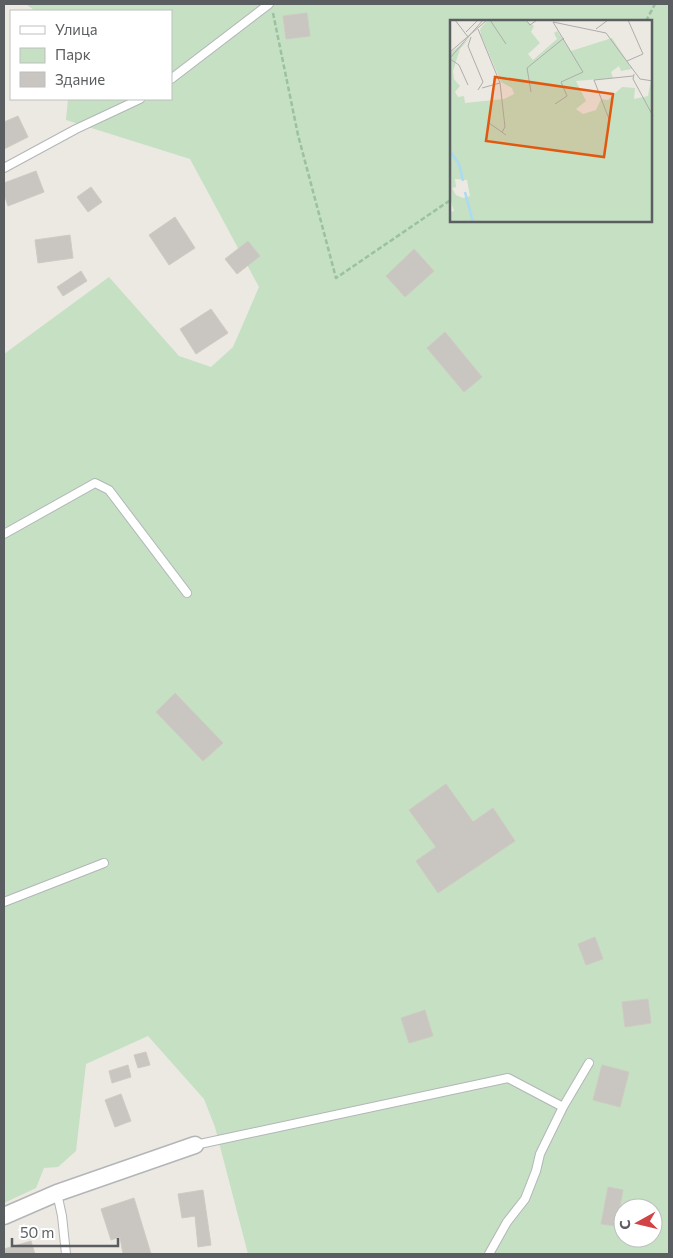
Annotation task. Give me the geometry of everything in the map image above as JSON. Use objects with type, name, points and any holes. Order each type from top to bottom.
[{"type":"street","points":[[4,1216],[57,1193],[195,1145]]},
{"type":"lane","points":[[172,78],[269,4]]},
{"type":"lane","points":[[4,168],[76,129],[138,100]]},
{"type":"lane","points":[[4,534],[95,483],[109,490],[187,593]]},
{"type":"lane","points":[[4,902],[104,863]]},
{"type":"lane","points":[[489,1254],[507,1222],[525,1198],[536,1171],[540,1154],[589,1063]]},
{"type":"lane","points":[[195,1145],[508,1078],[564,1107]]},
{"type":"lane","points":[[57,1193],[66,1254]]},
{"type":"path","points":[[647,20],[655,4]]},
{"type":"path","points":[[273,13],[298,135],[336,278],[450,200]]},
{"type":"green space","points":[[26,4],[669,4],[669,1254],[248,1254],[215,1127],[204,1099],[148,1036],[86,1064],[76,1151],[58,1167],[44,1168],[36,1188],[4,1203],[4,354],[109,277],[179,356],[211,367],[233,347],[259,287],[190,159],[66,120],[68,100],[172,100],[172,10],[34,10]]},
{"type":"building","points":[[307,13],[310,36],[286,39],[283,16]]},
{"type":"building","points":[[18,116],[28,137],[4,149],[4,122]]},
{"type":"building","points":[[36,171],[44,192],[8,206],[4,194],[4,183]]},
{"type":"building","points":[[91,187],[102,202],[88,212],[77,197]]},
{"type":"building","points":[[175,217],[195,248],[169,265],[149,235]]},
{"type":"building","points":[[70,235],[73,258],[38,263],[35,240]]},
{"type":"building","points":[[248,241],[260,256],[237,274],[225,259]]},
{"type":"building","points":[[414,249],[434,271],[405,297],[386,276]]},
{"type":"building","points":[[81,271],[87,281],[63,296],[57,287]]},
{"type":"building","points":[[211,309],[228,333],[196,354],[180,329]]},
{"type":"building","points":[[445,332],[482,377],[464,392],[427,348]]},
{"type":"building","points":[[175,693],[223,743],[203,761],[156,712]]},
{"type":"building","points":[[446,784],[473,822],[493,808],[515,841],[438,893],[416,861],[436,847],[409,810]]},
{"type":"building","points":[[595,937],[603,959],[586,965],[578,944]]},
{"type":"building","points":[[648,999],[651,1023],[625,1027],[622,1002]]},
{"type":"building","points":[[425,1010],[433,1036],[409,1043],[401,1018]]},
{"type":"building","points":[[146,1052],[150,1065],[138,1068],[134,1055]]},
{"type":"building","points":[[128,1065],[131,1077],[112,1083],[109,1071]]},
{"type":"building","points":[[602,1065],[629,1072],[620,1107],[593,1100]]},
{"type":"building","points":[[121,1094],[131,1121],[115,1127],[105,1100]]},
{"type":"building","points":[[608,1187],[623,1190],[621,1198],[613,1198],[613,1226],[601,1224]]},
{"type":"building","points":[[203,1190],[211,1245],[198,1247],[195,1216],[182,1218],[178,1194]]},
{"type":"building","points":[[134,1198],[151,1254],[123,1254],[120,1237],[111,1240],[101,1209]]},
{"type":"building","points":[[31,1241],[35,1254],[4,1254],[4,1249]]}]
